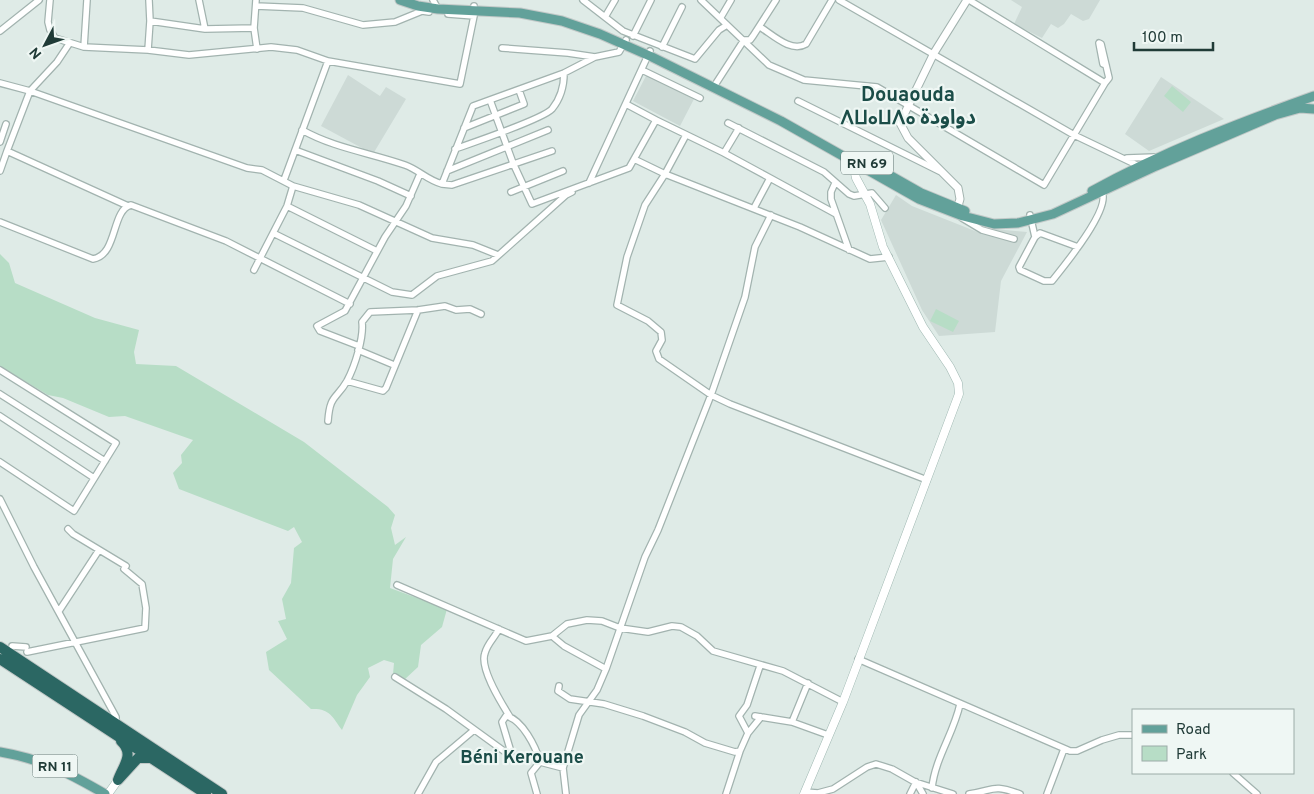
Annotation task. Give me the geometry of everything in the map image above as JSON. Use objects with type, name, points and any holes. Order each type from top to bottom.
[{"type":"highway","points":[[0,647],[222,794]]},
{"type":"highway","points":[[0,659],[206,794]]},
{"type":"highway","points":[[82,712],[126,747],[127,762],[118,780]]},
{"type":"highway","points":[[118,780],[138,758],[152,759]]},
{"type":"main road","name":"RN 69","points":[[400,0],[418,6],[436,4]]},
{"type":"main road","name":"RN 69","points":[[417,0],[474,11],[499,6],[543,12],[581,22],[624,39],[957,211],[993,218],[1031,218],[1060,212],[1102,192],[1157,157],[1253,117],[1314,96]]},
{"type":"main road","name":"RN 69","points":[[1031,218],[1075,200],[1136,170],[1150,170],[1275,115],[1300,108],[1314,109]]},
{"type":"main road","points":[[804,793],[842,702],[959,394],[958,383],[950,367],[922,327],[888,257],[865,194],[856,178],[853,158]]},
{"type":"main road","name":"RN 11","points":[[0,752],[52,765],[106,794]]},
{"type":"main road","points":[[106,794],[118,780]]},
{"type":"street","points":[[0,31],[39,0]]},
{"type":"street","points":[[50,0],[48,22],[50,30],[55,38],[69,44],[84,47],[148,50],[189,55],[257,49],[271,47],[297,50],[328,61],[460,84],[474,11],[422,11],[395,22],[363,25],[303,8],[256,3],[254,28],[257,49]]},
{"type":"street","points":[[84,47],[87,0]]},
{"type":"street","points":[[148,0],[150,21],[148,50]]},
{"type":"street","points":[[199,0],[205,29]]},
{"type":"street","points":[[583,0],[605,17],[624,39],[662,47],[695,59],[719,30],[727,25]]},
{"type":"street","points":[[605,17],[616,0]]},
{"type":"street","points":[[442,184],[454,149],[473,106],[564,73],[595,57],[619,52],[624,39],[651,0]]},
{"type":"street","points":[[701,0],[721,17],[769,65],[804,80],[877,87],[1044,185],[1109,78],[1106,65]]},
{"type":"street","points":[[721,17],[731,0]]},
{"type":"street","points":[[744,40],[750,40],[776,0]]},
{"type":"street","points":[[760,27],[792,47],[802,47],[806,44],[832,0]]},
{"type":"street","points":[[839,0],[1074,135],[1120,157],[1136,170]]},
{"type":"street","points":[[1014,239],[982,230],[957,211],[960,199],[958,188],[903,133],[900,124],[934,53],[968,0],[1105,83]]},
{"type":"street","points":[[662,47],[682,7]]},
{"type":"street","points":[[150,21],[205,29],[254,28]]},
{"type":"street","points":[[753,36],[752,42],[758,54]]},
{"type":"street","points":[[715,86],[744,40]]},
{"type":"street","points":[[0,171],[30,92],[58,62],[69,44]]},
{"type":"street","points":[[502,48],[595,57]]},
{"type":"street","points":[[274,233],[392,292],[412,295],[437,276],[492,261],[566,195],[586,184],[649,53]]},
{"type":"street","points":[[284,180],[328,61]]},
{"type":"street","points":[[642,70],[700,98]]},
{"type":"street","points":[[454,149],[502,132],[551,110],[564,89],[564,73]]},
{"type":"street","points":[[0,83],[247,168],[262,170],[293,186],[359,205],[396,220],[432,238],[473,245],[498,255]]},
{"type":"street","points":[[464,128],[524,104],[519,90]]},
{"type":"street","points":[[490,100],[513,163],[532,204],[630,168],[656,120]]},
{"type":"street","points":[[798,101],[943,173]]},
{"type":"street","points":[[626,104],[836,214]]},
{"type":"street","points":[[728,123],[824,172],[844,191],[854,196],[872,193],[885,208]]},
{"type":"street","points":[[0,142],[6,124]]},
{"type":"street","points":[[724,154],[739,128]]},
{"type":"street","points":[[302,130],[317,138],[405,165],[430,181],[452,185],[552,151]]},
{"type":"street","points":[[447,171],[548,130]]},
{"type":"street","points":[[686,135],[646,205],[627,257],[617,305],[648,321],[661,332],[662,340],[656,351],[659,359],[711,395],[927,480]]},
{"type":"street","points":[[295,150],[411,196]]},
{"type":"street","points":[[7,151],[128,206],[183,224],[226,241],[350,304]]},
{"type":"street","points":[[1120,157],[1157,157]]},
{"type":"street","points":[[1120,157],[1136,170]]},
{"type":"street","points":[[634,159],[665,174],[771,215],[870,259],[888,257]]},
{"type":"street","points":[[511,192],[562,171]]},
{"type":"street","points":[[394,364],[317,328],[320,323],[346,311],[376,251],[411,196],[420,174]]},
{"type":"street","points":[[754,208],[770,178]]},
{"type":"street","points":[[835,183],[831,192],[831,199],[849,250]]},
{"type":"street","points":[[254,270],[287,206],[293,186]]},
{"type":"street","points":[[1078,247],[1042,233],[1035,237],[1019,268],[1022,273],[1046,282],[1052,281],[1078,247],[1104,203],[1102,192]]},
{"type":"street","points":[[0,222],[93,259],[99,258],[106,253],[122,212],[128,206]]},
{"type":"street","points":[[287,206],[376,251]]},
{"type":"street","points":[[566,794],[563,768],[579,715],[586,702],[597,690],[606,670],[645,557],[658,530],[711,395],[745,297],[755,247],[771,215]]},
{"type":"street","points":[[1031,218],[1035,237]]},
{"type":"street","points":[[328,421],[331,399],[347,381],[364,334],[362,322],[370,312],[418,310],[445,306],[456,310],[470,309],[481,314]]},
{"type":"street","points":[[347,381],[383,391],[418,310]]},
{"type":"street","points":[[0,370],[116,443],[74,511],[0,462]]},
{"type":"street","points":[[0,394],[105,461]]},
{"type":"street","points":[[0,416],[94,478]]},
{"type":"street","points":[[0,499],[116,717],[116,723]]},
{"type":"street","points":[[12,646],[26,650],[145,628],[146,608],[142,584],[124,569],[126,566],[68,529]]},
{"type":"street","points":[[59,611],[99,550]]},
{"type":"street","points":[[397,585],[490,623],[526,641],[552,636],[567,624],[587,620],[602,621],[620,628],[648,632],[672,626],[681,626],[698,636],[713,651],[760,666],[783,671],[842,702]]},
{"type":"street","points":[[499,629],[485,650],[484,663],[497,697],[510,717],[525,732],[540,762],[563,768]]},
{"type":"street","points":[[552,636],[564,646],[606,670]]},
{"type":"street","points":[[858,660],[1064,749],[1077,751],[1111,738],[1132,735]]},
{"type":"street","points":[[748,733],[740,716],[747,705],[760,666]]},
{"type":"street","points":[[395,677],[508,754],[511,752],[511,746],[502,722],[506,716],[510,717]]},
{"type":"street","points":[[792,722],[808,683]]},
{"type":"street","points":[[559,686],[558,691],[570,698],[604,704],[685,732],[705,743],[735,752],[740,751]]},
{"type":"street","points":[[932,788],[934,771],[955,725],[960,704]]},
{"type":"street","points":[[726,794],[740,751],[758,716],[792,722],[828,736]]},
{"type":"street","points":[[418,794],[436,762],[474,730]]},
{"type":"street","points":[[1047,794],[1064,749]]},
{"type":"street","points":[[537,794],[531,773],[540,762]]},
{"type":"street","points":[[804,793],[819,793],[833,789],[867,767],[876,764],[892,768],[916,782],[954,794]]},
{"type":"street","points":[[1234,774],[1255,793]]},
{"type":"street","points":[[910,794],[916,782]]},
{"type":"street","points":[[916,782],[923,794]]},
{"type":"street","points":[[969,794],[992,787],[1020,794]]},
{"type":"shaded area","points":[[1011,0],[1100,0],[1089,19],[1083,21],[1071,14],[1064,24],[1058,28],[1051,24],[1042,38],[1014,24],[1022,7]]},
{"type":"shaded area","points":[[647,74],[694,99],[680,126],[633,101]]},
{"type":"shaded area","points":[[348,75],[380,96],[386,87],[406,99],[373,154],[321,126]]},
{"type":"shaded area","points":[[1161,77],[1224,119],[1149,151],[1125,134]]},
{"type":"shaded area","points":[[896,195],[912,206],[980,233],[983,228],[1027,232],[1001,281],[995,332],[939,336],[922,310],[881,220]]},
{"type":"green space","points":[[1172,86],[1191,102],[1183,112],[1164,96]]},
{"type":"green space","points":[[0,254],[9,263],[15,283],[95,318],[139,330],[134,352],[136,364],[176,366],[304,442],[388,507],[395,515],[391,528],[395,545],[406,537],[393,559],[390,588],[447,609],[442,627],[421,645],[418,667],[404,680],[393,674],[394,663],[384,660],[368,668],[370,677],[357,695],[342,730],[330,714],[322,710],[311,709],[269,670],[266,652],[287,639],[278,621],[286,619],[282,599],[291,583],[294,548],[302,542],[294,527],[288,531],[179,489],[173,473],[182,463],[181,455],[193,440],[125,416],[109,417],[63,398],[48,395],[0,366]]},
{"type":"green space","points":[[936,309],[959,321],[953,332],[930,321]]},
{"type":"district","name":"Douaouda ⴷⵡⴰⵡⴷⴰ دواودة","points":[[908,106]]},
{"type":"district","name":"Béni Kerouane","points":[[522,757]]}]
